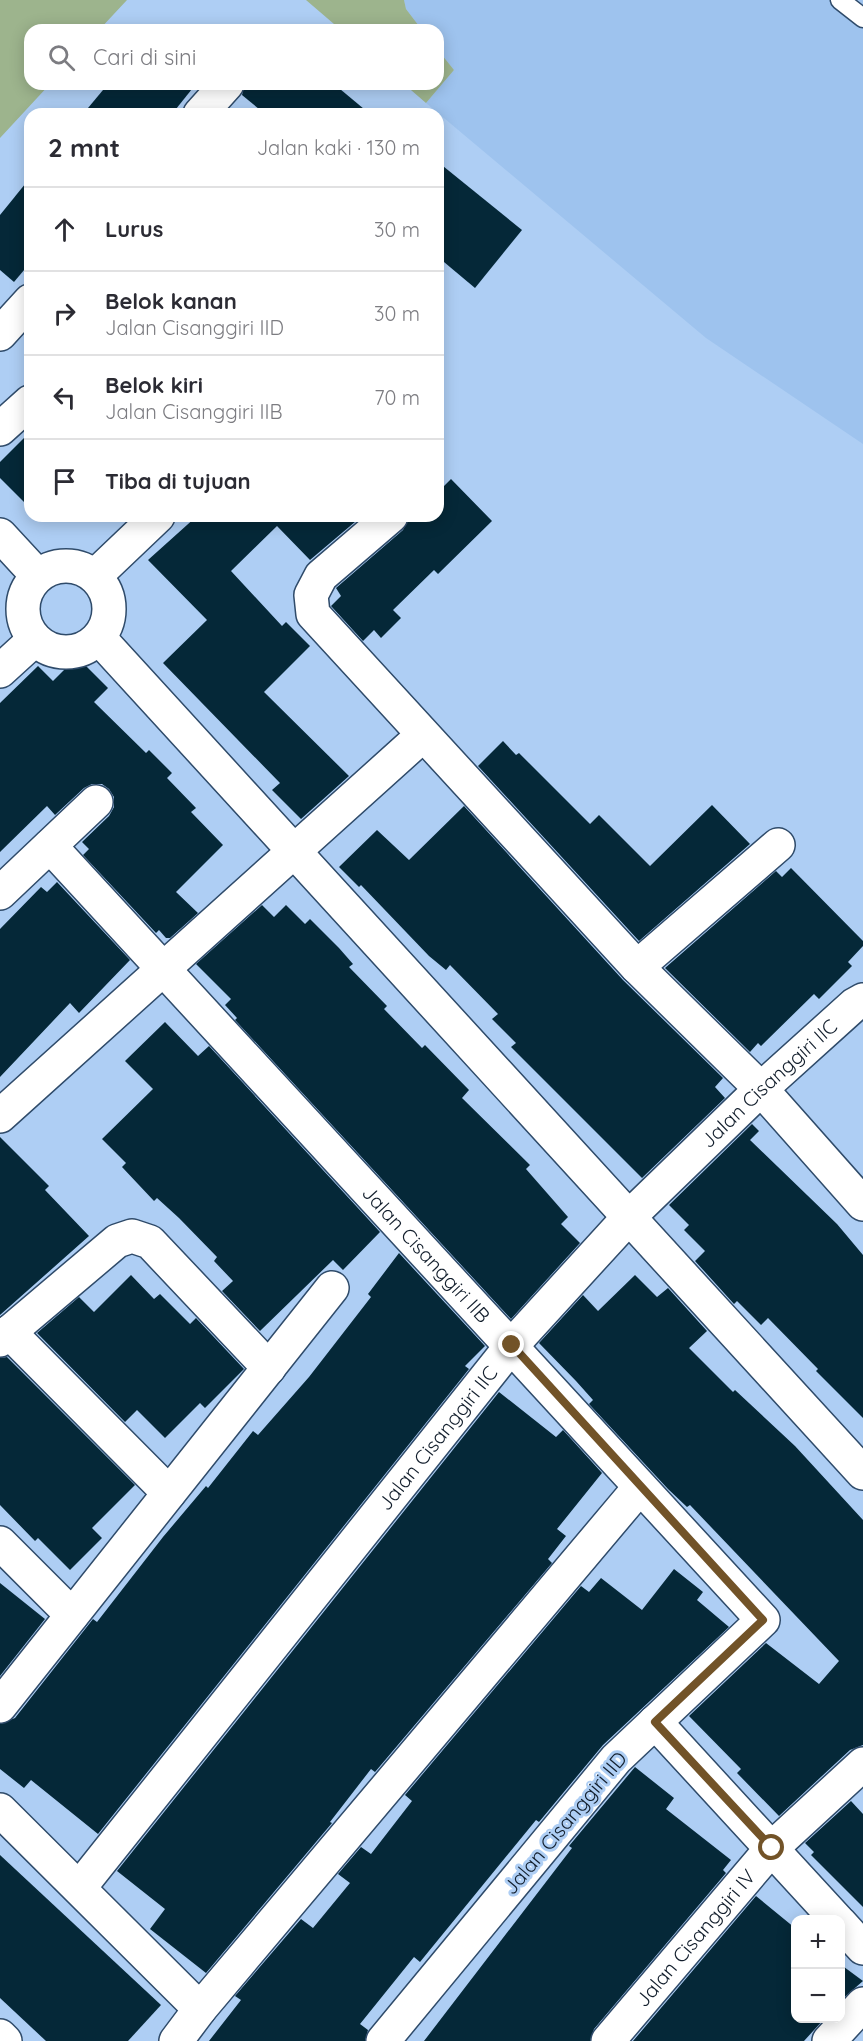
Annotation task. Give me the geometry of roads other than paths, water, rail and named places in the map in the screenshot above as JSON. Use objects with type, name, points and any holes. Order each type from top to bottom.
[{"type":"street","points":[[0,334],[24,308]]},
{"type":"street","points":[[0,429],[24,407]]},
{"type":"street","points":[[95,576],[152,522]]},
{"type":"street","points":[[384,522],[321,576],[311,595],[313,614],[422,736],[637,967],[761,1089],[863,1204]]},
{"type":"street","points":[[0,535],[38,575]]},
{"type":"street","points":[[66,564],[95,576],[107,595],[109,618],[99,638],[79,651],[55,651],[34,640],[23,619],[23,607],[24,595],[38,575],[66,564]]},
{"type":"street","points":[[99,638],[293,853],[630,1216],[863,1473]]},
{"type":"street","points":[[0,671],[34,640]]},
{"type":"street","points":[[0,1116],[422,736]]},
{"type":"street","points":[[0,893],[96,802]]},
{"type":"street","points":[[637,967],[778,845]]},
{"type":"street","name":"Jalan Cisanggiri IIB","points":[[50,846],[763,1620]]},
{"type":"street","name":"Jalan Cisanggiri IIC","points":[[80,1887],[512,1345],[630,1216],[761,1089],[854,1005],[863,1000]]},
{"type":"street","points":[[169,1493],[4,1336],[117,1241],[132,1236],[150,1242],[269,1368]]},
{"type":"street","points":[[0,1706],[332,1288]]},
{"type":"street","points":[[176,2041],[200,2008],[640,1487]]},
{"type":"street","points":[[0,1543],[72,1615]]},
{"type":"street","name":"Jalan Cisanggiri IID","points":[[383,2041],[616,1759],[763,1620]]},
{"type":"street","points":[[655,1722],[832,1915]]},
{"type":"street","name":"Jalan Cisanggiri IV","points":[[608,2041],[772,1848],[863,1764]]},
{"type":"street","points":[[0,1810],[200,2008]]},
{"type":"street","points":[[845,1928],[863,1948]]},
{"type":"street","points":[[829,2041],[863,2004]]},
{"type":"street","points":[[0,2036],[5,2041]]},
{"type":"lane","points":[[840,0],[863,18]]}]
